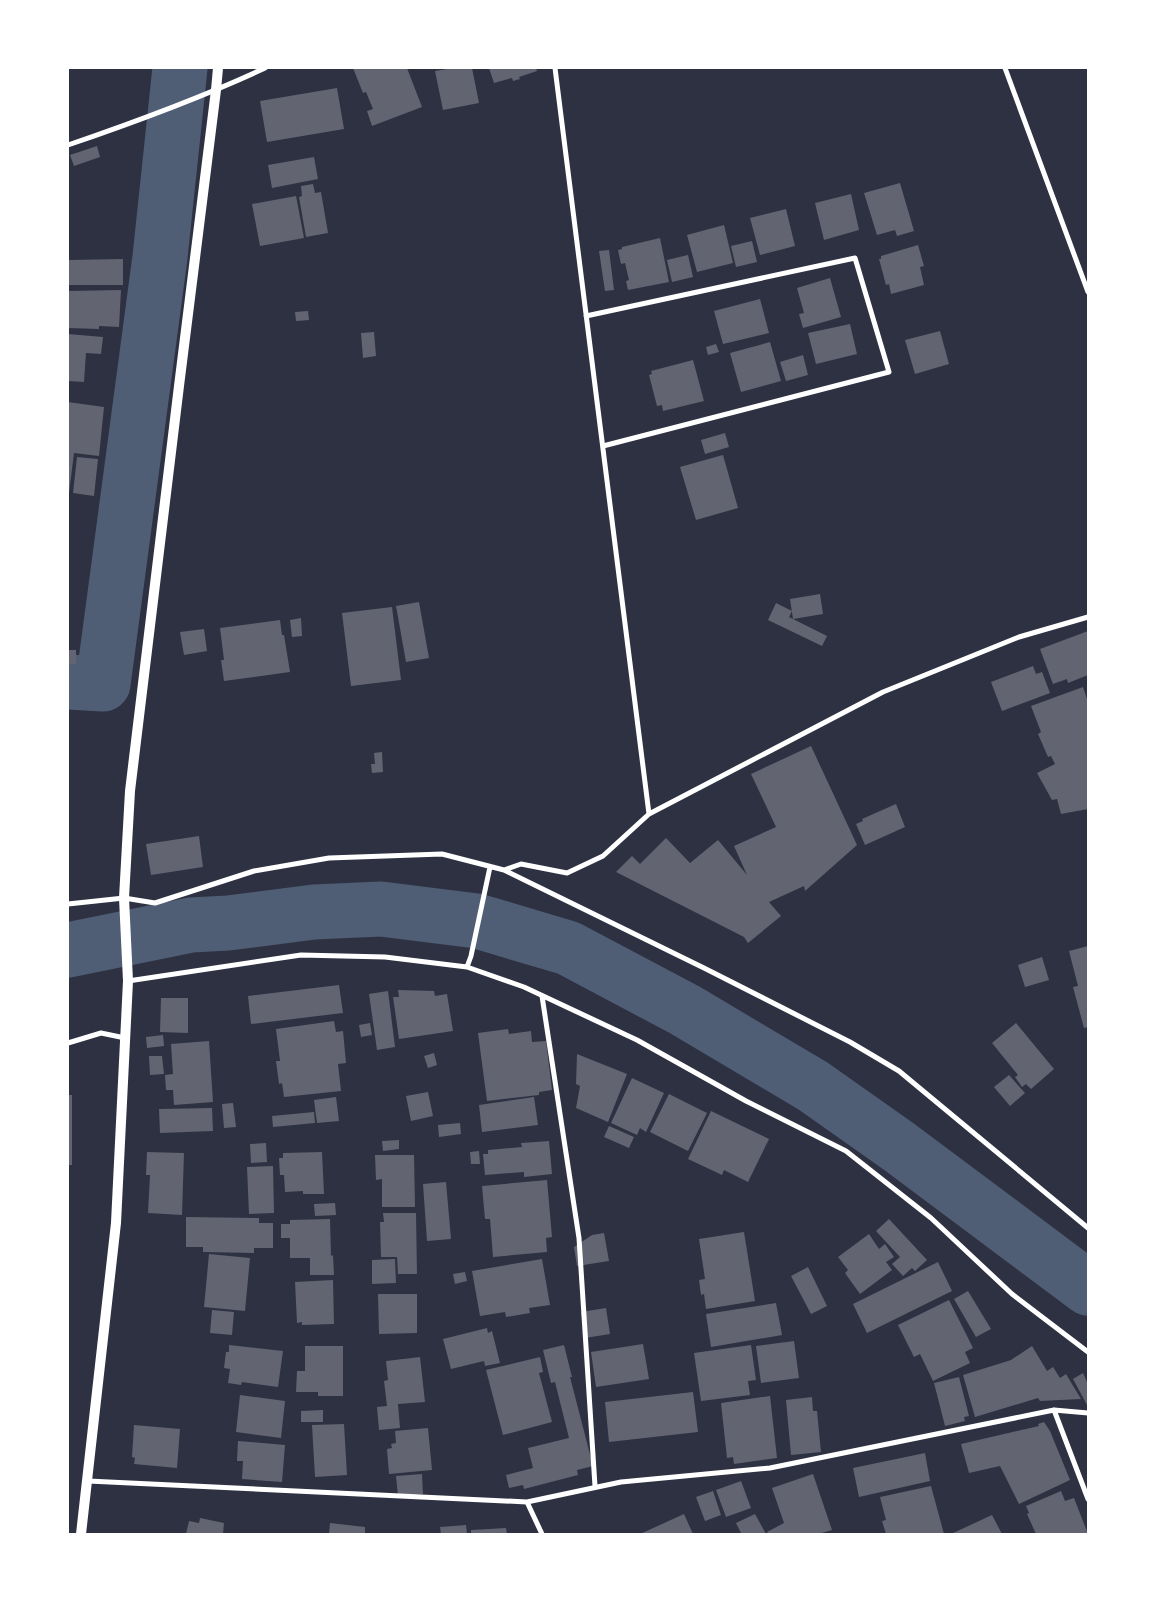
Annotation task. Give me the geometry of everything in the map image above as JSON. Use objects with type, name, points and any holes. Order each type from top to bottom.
[{"type":"main road","points":[[81,1534],[116,1223],[128,976],[124,898],[130,791],[218,68]]},
{"type":"street","points":[[68,145],[216,90],[265,68]]},
{"type":"street","points":[[555,68],[649,814]]},
{"type":"street","points":[[1005,68],[1088,292]]},
{"type":"street","points":[[586,316],[856,258],[889,372],[603,446]]},
{"type":"street","points":[[504,870],[521,864],[567,873],[603,856],[649,814],[883,692],[1019,637],[1088,617]]},
{"type":"street","points":[[68,904],[124,898],[155,903],[254,871],[329,858],[442,854],[504,870],[833,1033],[899,1071],[1088,1228]]},
{"type":"street","points":[[467,967],[490,867]]},
{"type":"street","points":[[128,976],[301,955],[385,957],[467,967],[524,987],[636,1040],[746,1101],[846,1151],[931,1218],[1012,1294],[1088,1352]]},
{"type":"street","points":[[542,996],[579,1238],[594,1486]]},
{"type":"street","points":[[68,1043],[102,1033],[125,1038]]},
{"type":"street","points":[[1054,1410],[1088,1499]]},
{"type":"street","points":[[88,1482],[527,1502],[594,1486],[621,1482],[770,1468],[1054,1410],[1088,1413]]},
{"type":"street","points":[[527,1502],[542,1534]]},
{"type":"building","points":[[353,68],[407,68],[422,107],[372,126],[367,111],[373,109],[366,92],[363,93]]},
{"type":"building","points":[[472,68],[479,103],[443,110],[435,71]]},
{"type":"building","points":[[489,68],[536,68],[537,71],[513,81],[512,78],[494,83]]},
{"type":"building","points":[[337,88],[344,129],[267,142],[260,101]]},
{"type":"building","points":[[97,146],[100,157],[74,166],[70,155]]},
{"type":"building","points":[[314,157],[318,179],[272,188],[268,165]]},
{"type":"building","points":[[900,183],[914,231],[897,236],[895,230],[877,235],[864,193]]},
{"type":"building","points":[[313,184],[315,193],[321,192],[328,233],[306,237],[299,197],[302,196],[301,186]]},
{"type":"building","points":[[851,194],[859,230],[824,240],[815,203]]},
{"type":"building","points":[[296,196],[304,238],[260,246],[252,204]]},
{"type":"building","points":[[786,209],[795,246],[760,255],[750,218]]},
{"type":"building","points":[[724,225],[733,263],[697,272],[687,235]]},
{"type":"building","points":[[660,238],[669,282],[628,290],[626,281],[629,280],[625,263],[621,264],[618,250],[622,249],[622,247]]},
{"type":"building","points":[[752,241],[757,262],[736,267],[731,246]]},
{"type":"building","points":[[918,245],[924,266],[920,267],[924,285],[891,294],[889,284],[886,285],[879,259],[881,259],[881,256]]},
{"type":"building","points":[[609,250],[614,290],[605,291],[599,251]]},
{"type":"building","points":[[688,255],[693,277],[672,282],[667,260]]},
{"type":"building","points":[[123,259],[123,285],[68,285],[68,260]]},
{"type":"building","points":[[830,278],[841,317],[803,328],[799,314],[804,313],[797,288]]},
{"type":"building","points":[[121,290],[119,327],[99,326],[99,329],[68,328],[68,291]]},
{"type":"building","points":[[760,299],[769,333],[723,344],[714,311]]},
{"type":"building","points":[[308,311],[309,320],[296,321],[295,312]]},
{"type":"building","points":[[850,324],[857,354],[816,364],[808,333]]},
{"type":"building","points":[[940,331],[949,364],[915,374],[905,340]]},
{"type":"building","points":[[374,332],[376,356],[363,358],[361,333]]},
{"type":"building","points":[[68,334],[103,337],[101,354],[86,353],[84,382],[68,381]]},
{"type":"building","points":[[770,342],[781,381],[741,392],[730,353]]},
{"type":"building","points":[[716,344],[719,352],[708,355],[706,347]]},
{"type":"building","points":[[803,355],[808,375],[786,381],[780,362]]},
{"type":"building","points":[[693,360],[704,401],[663,411],[662,405],[657,406],[649,375],[652,374],[651,371]]},
{"type":"building","points":[[68,402],[104,407],[99,456],[74,453],[69,493]]},
{"type":"building","points":[[725,433],[729,447],[705,454],[701,440]]},
{"type":"building","points":[[723,455],[738,508],[696,520],[680,467]]},
{"type":"building","points":[[77,457],[98,459],[94,496],[73,493]]},
{"type":"building","points":[[820,594],[823,614],[793,619],[790,599]]},
{"type":"building","points":[[419,602],[429,658],[406,662],[396,606]]},
{"type":"building","points":[[776,603],[792,611],[789,617],[827,636],[822,646],[768,620]]},
{"type":"building","points":[[392,607],[401,680],[351,686],[342,613]]},
{"type":"building","points":[[301,618],[302,636],[292,637],[290,620]]},
{"type":"building","points":[[280,620],[290,672],[224,681],[221,660],[224,660],[220,628]]},
{"type":"building","points":[[204,629],[207,651],[184,655],[180,632]]},
{"type":"building","points":[[1088,631],[1088,675],[1068,683],[1067,679],[1053,684],[1040,649]]},
{"type":"building","points":[[68,650],[76,650],[76,664],[68,664]]},
{"type":"building","points":[[1033,666],[1036,674],[1042,672],[1050,693],[1002,711],[991,682]]},
{"type":"building","points":[[1083,687],[1088,702],[1088,809],[1061,814],[1057,799],[1052,800],[1037,773],[1055,764],[1051,756],[1048,757],[1038,734],[1041,732],[1031,706]]},
{"type":"building","points":[[811,746],[857,845],[805,891],[804,886],[769,902],[781,916],[748,943],[744,937],[616,872],[632,856],[640,864],[666,838],[690,863],[718,840],[747,875],[734,846],[776,827],[751,774]]},
{"type":"building","points":[[382,752],[383,772],[372,773],[371,764],[375,764],[374,753]]},
{"type":"building","points":[[896,804],[905,827],[865,845],[856,824],[863,821],[862,819]]},
{"type":"building","points":[[199,836],[203,867],[151,875],[146,844]]},
{"type":"building","points":[[1088,946],[1088,1027],[1084,1028],[1073,987],[1078,986],[1069,951]]},
{"type":"building","points":[[1042,957],[1049,980],[1025,987],[1018,965]]},
{"type":"building","points":[[339,985],[343,1013],[251,1024],[248,996]]},
{"type":"building","points":[[398,990],[434,991],[435,996],[447,994],[453,1031],[399,1039],[393,997],[399,997]]},
{"type":"building","points":[[388,991],[395,1047],[377,1050],[369,994]]},
{"type":"building","points":[[161,998],[188,998],[188,1033],[160,1032]]},
{"type":"building","points":[[334,1021],[336,1032],[343,1031],[346,1063],[338,1064],[341,1091],[284,1097],[282,1083],[279,1084],[276,1061],[280,1061],[276,1029]]},
{"type":"building","points":[[370,1023],[372,1035],[361,1037],[359,1025]]},
{"type":"building","points":[[1016,1023],[1054,1069],[1031,1089],[1026,1084],[1022,1087],[1015,1077],[1018,1075],[992,1043]]},
{"type":"building","points":[[508,1029],[509,1034],[531,1031],[532,1042],[546,1041],[552,1090],[539,1092],[539,1095],[487,1101],[478,1033]]},
{"type":"building","points":[[163,1035],[164,1046],[147,1048],[146,1037]]},
{"type":"building","points":[[209,1041],[213,1102],[174,1105],[173,1090],[166,1090],[165,1075],[173,1074],[171,1044]]},
{"type":"building","points":[[434,1053],[437,1065],[428,1068],[424,1056]]},
{"type":"building","points":[[577,1054],[627,1074],[608,1122],[576,1108],[580,1086],[576,1084]]},
{"type":"building","points":[[149,1056],[162,1056],[164,1074],[150,1075]]},
{"type":"building","points":[[1009,1075],[1025,1093],[1010,1106],[994,1087]]},
{"type":"building","points":[[632,1078],[664,1093],[646,1132],[640,1128],[637,1135],[611,1123]]},
{"type":"building","points":[[428,1092],[433,1116],[411,1121],[406,1096]]},
{"type":"building","points":[[669,1094],[707,1113],[688,1151],[650,1132]]},
{"type":"building","points":[[68,1095],[72,1095],[72,1165],[68,1165]]},
{"type":"building","points":[[336,1097],[339,1121],[317,1123],[314,1100]]},
{"type":"building","points":[[534,1097],[538,1125],[482,1132],[479,1105]]},
{"type":"building","points":[[233,1103],[236,1127],[224,1128],[222,1104]]},
{"type":"building","points":[[212,1108],[213,1131],[160,1133],[159,1109]]},
{"type":"building","points":[[711,1111],[769,1139],[748,1182],[724,1170],[722,1175],[688,1159]]},
{"type":"building","points":[[314,1112],[315,1123],[273,1127],[272,1116]]},
{"type":"building","points":[[460,1123],[461,1134],[439,1137],[438,1125]]},
{"type":"building","points":[[609,1126],[634,1137],[629,1148],[604,1137]]},
{"type":"building","points":[[399,1140],[399,1149],[383,1151],[382,1141]]},
{"type":"building","points":[[549,1141],[552,1174],[524,1177],[524,1172],[485,1175],[483,1154],[488,1154],[488,1150],[522,1147],[521,1143]]},
{"type":"building","points":[[266,1143],[267,1162],[251,1163],[250,1144]]},
{"type":"building","points":[[479,1151],[480,1164],[471,1164],[470,1152]]},
{"type":"building","points":[[147,1152],[184,1153],[182,1215],[148,1213],[150,1175],[146,1175]]},
{"type":"building","points":[[322,1152],[324,1194],[303,1194],[303,1191],[285,1192],[284,1175],[280,1175],[279,1158],[283,1158],[283,1153]]},
{"type":"building","points":[[375,1155],[414,1155],[415,1207],[382,1207],[382,1179],[376,1180]]},
{"type":"building","points":[[273,1166],[274,1213],[249,1214],[247,1167]]},
{"type":"building","points":[[547,1180],[552,1237],[546,1238],[547,1252],[493,1257],[490,1219],[485,1219],[482,1186]]},
{"type":"building","points":[[446,1182],[451,1239],[427,1241],[423,1184]]},
{"type":"building","points":[[335,1203],[336,1215],[315,1216],[314,1204]]},
{"type":"building","points":[[383,1213],[416,1213],[417,1274],[398,1274],[397,1257],[381,1257],[380,1222],[384,1222]]},
{"type":"building","points":[[186,1217],[259,1218],[259,1223],[273,1223],[273,1248],[254,1248],[254,1253],[203,1252],[203,1247],[186,1247]]},
{"type":"building","points":[[330,1219],[331,1256],[333,1255],[334,1275],[310,1275],[310,1258],[290,1258],[290,1238],[281,1238],[281,1224],[290,1224],[290,1220]]},
{"type":"building","points":[[889,1219],[927,1260],[915,1271],[912,1268],[903,1276],[892,1264],[900,1257],[876,1231]]},
{"type":"building","points":[[744,1232],[755,1301],[706,1309],[704,1294],[701,1295],[699,1280],[705,1279],[699,1239]]},
{"type":"building","points":[[604,1233],[609,1261],[577,1266],[574,1247],[592,1235]]},
{"type":"building","points":[[869,1234],[879,1249],[885,1244],[894,1257],[886,1262],[892,1270],[860,1294],[845,1273],[848,1270],[838,1257]]},
{"type":"building","points":[[209,1254],[250,1258],[245,1311],[204,1307]]},
{"type":"building","points":[[395,1259],[396,1283],[372,1284],[372,1260]]},
{"type":"building","points":[[542,1259],[550,1305],[529,1308],[530,1313],[506,1317],[505,1312],[480,1316],[472,1271]]},
{"type":"building","points":[[938,1262],[952,1291],[867,1333],[853,1304]]},
{"type":"building","points":[[808,1267],[827,1306],[811,1314],[791,1276]]},
{"type":"building","points":[[465,1272],[467,1281],[455,1284],[453,1274]]},
{"type":"building","points":[[333,1280],[334,1324],[302,1325],[302,1322],[297,1323],[295,1282]]},
{"type":"building","points":[[968,1291],[991,1329],[976,1337],[954,1299]]},
{"type":"building","points":[[378,1294],[417,1294],[417,1333],[379,1334]]},
{"type":"building","points":[[949,1300],[973,1348],[965,1352],[970,1363],[933,1381],[920,1354],[914,1357],[898,1325]]},
{"type":"building","points":[[776,1303],[782,1335],[711,1347],[706,1314]]},
{"type":"building","points":[[606,1308],[610,1334],[585,1338],[581,1312]]},
{"type":"building","points":[[212,1310],[234,1312],[232,1335],[210,1333]]},
{"type":"building","points":[[487,1328],[488,1333],[492,1331],[500,1363],[485,1366],[484,1361],[451,1369],[443,1339]]},
{"type":"building","points":[[794,1341],[799,1378],[761,1383],[756,1346]]},
{"type":"building","points":[[643,1344],[649,1379],[596,1387],[591,1352]]},
{"type":"building","points":[[229,1345],[283,1351],[278,1387],[242,1382],[241,1385],[228,1383],[230,1369],[224,1368]]},
{"type":"building","points":[[564,1345],[572,1377],[570,1377],[593,1466],[577,1470],[578,1475],[524,1489],[523,1485],[509,1488],[506,1475],[533,1468],[528,1448],[569,1438],[555,1382],[551,1383],[543,1350]]},
{"type":"building","points":[[751,1345],[756,1380],[748,1381],[750,1395],[701,1401],[694,1353]]},
{"type":"building","points":[[305,1346],[343,1346],[343,1396],[318,1396],[318,1392],[296,1392],[297,1371],[305,1371]]},
{"type":"building","points":[[1032,1346],[1047,1371],[1053,1367],[1060,1378],[1066,1374],[1081,1399],[1040,1401],[1038,1398],[975,1417],[963,1375],[1011,1360]]},
{"type":"building","points":[[420,1357],[425,1402],[398,1404],[400,1428],[379,1430],[377,1407],[387,1406],[384,1381],[388,1380],[386,1361]]},
{"type":"building","points":[[540,1357],[543,1372],[539,1373],[552,1422],[503,1435],[486,1370]]},
{"type":"building","points":[[1083,1373],[1088,1384],[1087,1405],[1073,1379]]},
{"type":"building","points":[[959,1377],[969,1416],[964,1417],[965,1421],[945,1426],[934,1383]]},
{"type":"building","points":[[693,1392],[698,1432],[609,1442],[605,1402]]},
{"type":"building","points":[[240,1395],[285,1401],[281,1438],[236,1432]]},
{"type":"building","points":[[770,1396],[777,1458],[734,1464],[733,1457],[727,1458],[721,1403]]},
{"type":"building","points":[[812,1397],[813,1411],[817,1411],[821,1452],[791,1455],[786,1400]]},
{"type":"building","points":[[323,1410],[323,1422],[301,1422],[301,1411]]},
{"type":"building","points":[[1044,1422],[1050,1431],[1070,1480],[1019,1504],[1000,1466],[969,1473],[961,1444],[1039,1426],[1038,1424]]},
{"type":"building","points":[[344,1424],[347,1475],[315,1477],[312,1425]]},
{"type":"building","points":[[134,1425],[180,1429],[177,1468],[134,1464],[135,1458],[132,1457]]},
{"type":"building","points":[[428,1428],[432,1470],[389,1474],[387,1449],[392,1448],[391,1444],[396,1443],[395,1431]]},
{"type":"building","points":[[238,1441],[285,1445],[282,1482],[242,1479],[243,1461],[237,1461]]},
{"type":"building","points":[[925,1453],[930,1481],[859,1497],[853,1468]]},
{"type":"building","points":[[422,1474],[423,1494],[398,1496],[396,1476]]},
{"type":"building","points":[[813,1474],[832,1530],[818,1534],[769,1534],[767,1532],[784,1523],[772,1488]]},
{"type":"building","points":[[741,1481],[751,1508],[726,1517],[716,1490]]},
{"type":"building","points":[[931,1486],[944,1534],[886,1534],[882,1521],[886,1520],[880,1497]]},
{"type":"building","points":[[713,1491],[721,1515],[705,1521],[696,1497]]},
{"type":"building","points":[[1061,1491],[1065,1501],[1074,1498],[1088,1534],[1036,1534],[1027,1514],[1029,1513],[1026,1506]]},
{"type":"building","points":[[684,1514],[693,1534],[640,1534]]},
{"type":"building","points":[[755,1514],[766,1534],[737,1534],[741,1533],[736,1523]]},
{"type":"building","points":[[992,1515],[1002,1534],[951,1534]]},
{"type":"building","points":[[200,1518],[224,1523],[223,1534],[186,1534],[189,1521],[199,1523]]},
{"type":"building","points":[[330,1523],[365,1527],[365,1534],[329,1534]]},
{"type":"building","points":[[466,1525],[467,1534],[441,1534],[440,1527]]},
{"type":"building","points":[[506,1528],[507,1534],[471,1534],[471,1530]]},
{"type":"waterway","points":[[68,682],[103,684],[160,257],[180,68]]},
{"type":"waterway","points":[[68,950],[191,925],[228,923],[314,912],[381,909],[477,921],[568,948],[685,1010],[813,1086],[898,1146],[1088,1288]]}]
